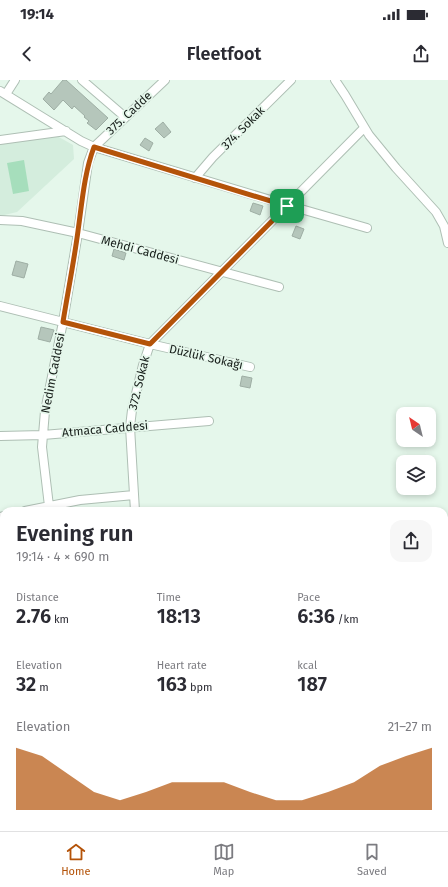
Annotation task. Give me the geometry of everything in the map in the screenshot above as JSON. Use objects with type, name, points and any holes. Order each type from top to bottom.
[{"type":"street","points":[[15,80],[3,92],[94,147],[287,206],[367,228]]},
{"type":"street","points":[[82,80],[125,117]]},
{"type":"street","name":"375. Cadde","points":[[94,147],[164,80]]},
{"type":"street","name":"374. Sokak","points":[[195,178],[213,157],[291,80]]},
{"type":"street","points":[[335,80],[364,128],[396,168],[436,212],[444,226],[448,243]]},
{"type":"street","name":"372. Sokak","points":[[135,507],[130,427],[132,410],[143,365],[150,344],[364,128]]},
{"type":"street","points":[[0,140],[66,131]]},
{"type":"street","name":"Nedim Caddesi","points":[[49,506],[44,462],[43,434],[45,411],[63,322],[88,163],[94,147]]},
{"type":"street","name":"Mehdi Caddesi","points":[[0,220],[22,221],[78,233],[279,288]]},
{"type":"street","name":"Düzlük Sokağı","points":[[0,306],[150,344],[250,367]]},
{"type":"street","name":"Atmaca Caddesi","points":[[0,436],[43,434],[209,420]]},
{"type":"street","points":[[44,507],[80,500],[134,495]]},
{"type":"shaded area","points":[[57,136],[73,145],[74,159],[17,212],[0,216],[0,144]]},
{"type":"green space","points":[[24,160],[29,191],[13,194],[7,163]]},
{"type":"building","points":[[63,80],[66,80],[108,118],[96,130],[87,123],[89,121],[74,106],[72,109],[63,100],[54,110],[43,99],[49,92],[51,94]]},
{"type":"building","points":[[163,122],[171,132],[164,138],[155,129]]},
{"type":"building","points":[[145,138],[153,143],[149,151],[140,145]]},
{"type":"building","points":[[253,203],[263,206],[260,215],[250,211]]},
{"type":"building","points":[[296,226],[304,229],[300,239],[292,236]]},
{"type":"building","points":[[114,249],[126,253],[124,260],[112,256]]},
{"type":"building","points":[[16,261],[28,264],[24,278],[12,275]]},
{"type":"building","points":[[41,327],[54,330],[50,342],[38,339]]},
{"type":"building","points":[[242,376],[252,378],[250,388],[240,386]]},
{"type":"route","points":[[94,147],[287,206],[150,344],[63,322],[78,233],[85,178],[88,163],[94,147]]}]
